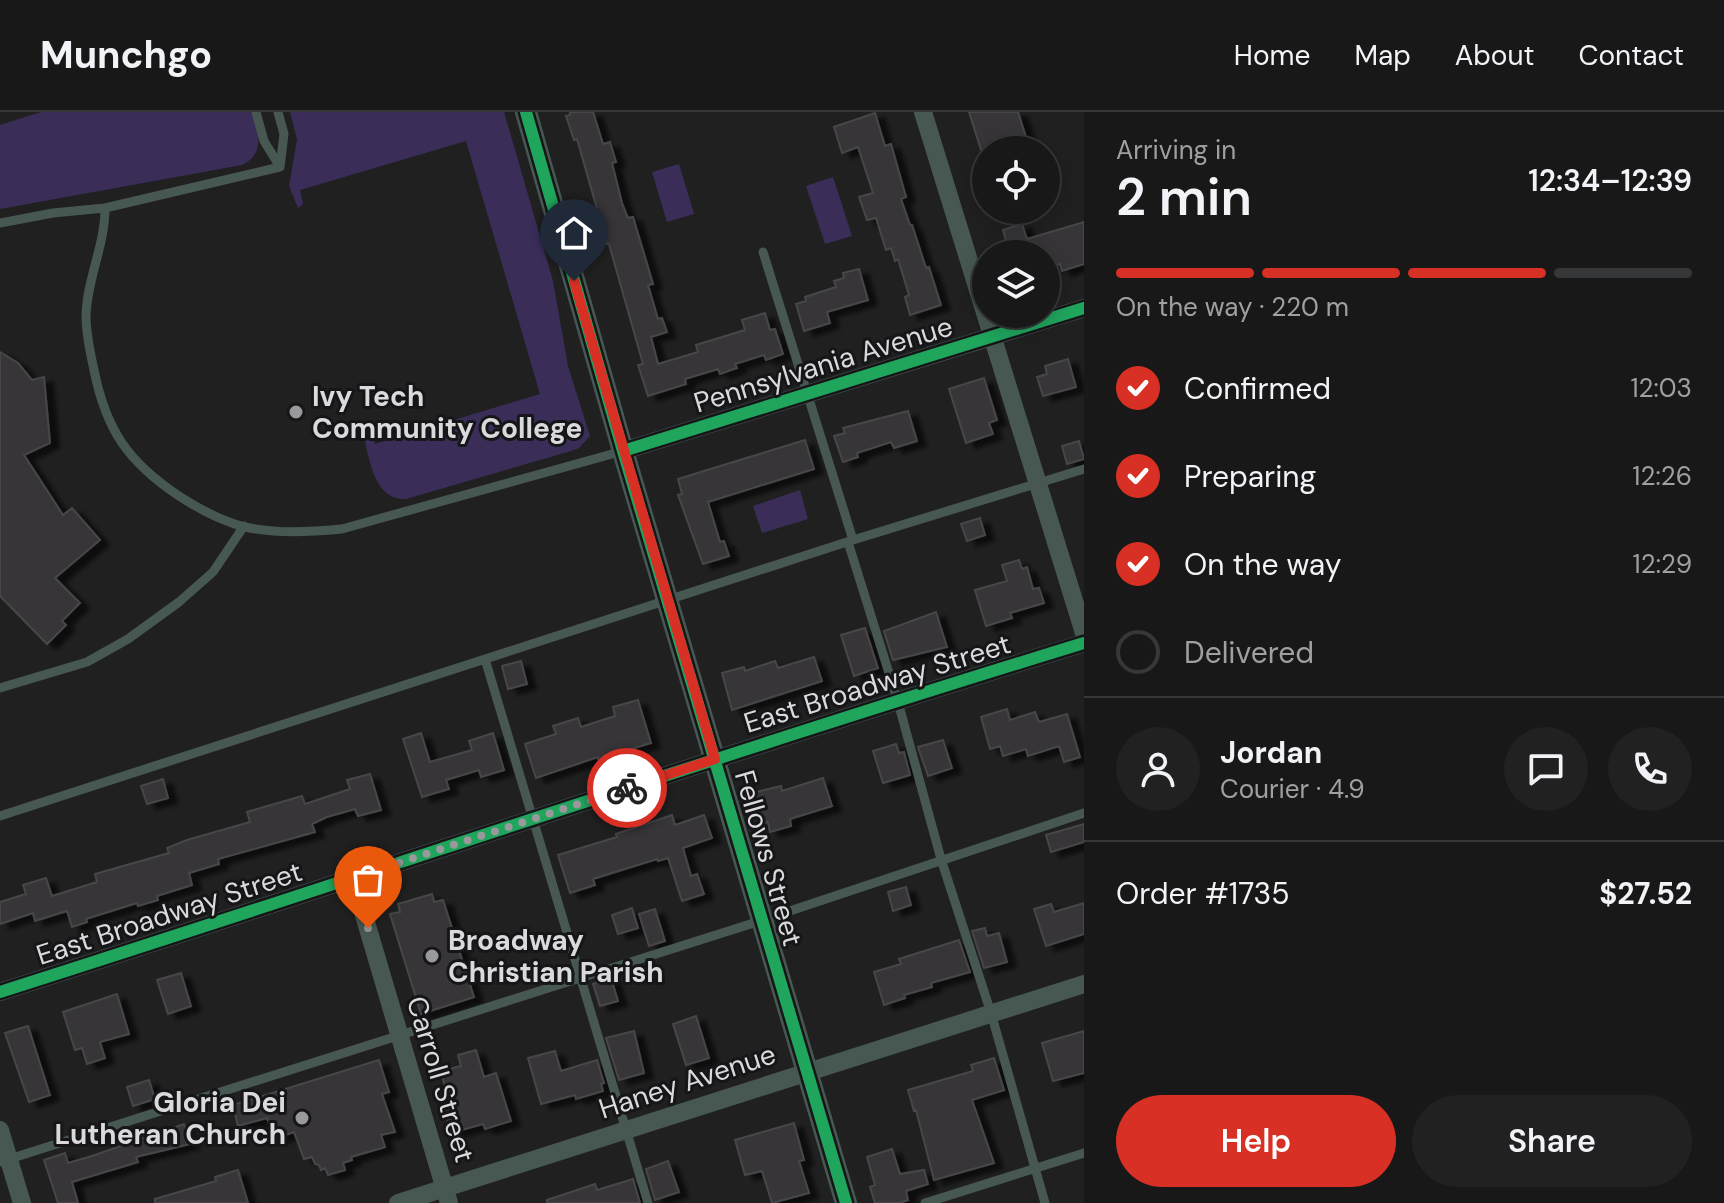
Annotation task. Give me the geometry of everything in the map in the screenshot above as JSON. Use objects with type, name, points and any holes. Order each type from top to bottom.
[{"type":"street","name":"Fellows Street","points":[[526,112],[846,1203]]},
{"type":"street","points":[[923,112],[1084,633]]},
{"type":"street","name":"Pennsylvania Avenue","points":[[623,451],[1084,308]]},
{"type":"street","name":"East Broadway Street","points":[[0,992],[715,759],[1084,643]]},
{"type":"street","name":"Carroll Street","points":[[353,878],[447,1196]]},
{"type":"street","name":"Haney Avenue","points":[[398,1203],[447,1196],[627,1130],[1084,984]]},
{"type":"street","points":[[0,1130],[4,1160],[22,1203]]},
{"type":"lane","points":[[256,112],[264,141],[280,167]]},
{"type":"lane","points":[[278,112],[284,134],[280,167]]},
{"type":"lane","points":[[0,223],[53,213],[105,208],[280,167]]},
{"type":"lane","points":[[105,208],[103,242],[91,277],[86,317],[89,347],[102,405],[117,437],[134,460],[156,480],[193,505],[244,526],[304,532],[342,529],[623,451]]},
{"type":"lane","points":[[763,252],[808,393],[941,859],[991,1013],[1045,1203]]},
{"type":"lane","points":[[0,816],[851,541],[1084,469]]},
{"type":"lane","points":[[0,688],[87,662],[128,639],[179,602],[213,572],[244,526]]},
{"type":"lane","points":[[485,659],[648,1203]]},
{"type":"lane","points":[[4,1160],[763,920],[1084,813]]},
{"type":"lane","points":[[925,1203],[1084,1153]]},
{"type":"shaded area","points":[[41,112],[252,112],[258,142],[255,155],[242,165],[0,209],[0,125]]},
{"type":"shaded area","points":[[290,112],[504,112],[553,281],[568,366],[590,436],[579,448],[406,499],[395,497],[379,485],[370,464],[362,431],[364,428],[370,429],[375,444],[540,394],[466,141],[300,190],[303,204],[298,208],[289,186],[297,139]]},
{"type":"shaded area","points":[[679,164],[694,214],[667,222],[652,172]]},
{"type":"shaded area","points":[[833,177],[852,236],[825,244],[806,186]]},
{"type":"shaded area","points":[[800,490],[808,519],[762,533],[753,506]]},
{"type":"building","points":[[570,112],[593,112],[603,144],[610,142],[622,203],[628,218],[633,217],[653,284],[648,285],[658,319],[662,318],[667,332],[651,337],[658,364],[698,352],[696,345],[745,330],[742,320],[765,313],[770,330],[775,329],[783,354],[766,360],[764,355],[735,364],[737,368],[720,374],[718,369],[685,379],[686,384],[648,396],[638,365],[643,364],[609,244],[577,139],[574,140],[566,116]]},
{"type":"building","points":[[969,112],[1018,112],[1026,136],[977,136]]},
{"type":"building","points":[[875,113],[885,146],[891,144],[906,197],[901,199],[941,305],[910,315],[905,297],[909,295],[898,259],[895,261],[891,248],[886,250],[876,218],[867,220],[859,197],[873,193],[858,147],[842,153],[834,127]]},
{"type":"building","points":[[1084,222],[1084,264],[1062,271],[1060,240],[1006,240],[1003,230],[1022,224],[1027,239]]},
{"type":"building","points":[[859,269],[868,300],[827,312],[830,323],[804,331],[796,304],[806,301],[805,297],[836,287],[834,281],[844,278],[843,273]]},
{"type":"building","points":[[0,352],[18,363],[32,380],[44,377],[50,443],[24,455],[63,515],[72,508],[100,540],[55,578],[80,603],[62,621],[66,625],[47,644],[0,596]]},
{"type":"building","points":[[1068,359],[1076,387],[1043,396],[1037,377],[1047,374],[1045,366]]},
{"type":"building","points":[[984,378],[997,420],[989,423],[993,434],[966,443],[949,389]]},
{"type":"building","points":[[908,411],[917,441],[894,448],[891,442],[857,453],[858,457],[843,462],[834,436],[845,433],[843,428]]},
{"type":"building","points":[[805,440],[814,469],[708,502],[720,542],[724,541],[729,556],[703,564],[678,495],[682,494],[678,479]]},
{"type":"building","points":[[1079,441],[1084,459],[1067,464],[1062,446]]},
{"type":"building","points":[[980,518],[985,535],[967,541],[961,524]]},
{"type":"building","points":[[1019,560],[1022,569],[1027,567],[1033,589],[1039,588],[1044,603],[1010,613],[1012,618],[986,626],[975,590],[1007,581],[1002,565]]},
{"type":"building","points":[[936,612],[947,647],[893,660],[884,631]]},
{"type":"building","points":[[865,628],[878,668],[854,676],[841,635]]},
{"type":"building","points":[[814,657],[822,681],[732,710],[722,673],[744,667],[745,671],[775,661],[778,668]]},
{"type":"building","points":[[521,661],[527,684],[508,689],[502,666]]},
{"type":"building","points":[[638,700],[651,743],[536,778],[525,744],[556,734],[553,726],[578,718],[581,727],[615,716],[613,707]]},
{"type":"building","points":[[1007,709],[1010,720],[1035,712],[1039,722],[1067,714],[1080,757],[1064,762],[1059,746],[1028,756],[1026,749],[1003,756],[1000,746],[990,749],[981,717]]},
{"type":"building","points":[[421,733],[430,762],[472,750],[469,741],[493,733],[504,770],[481,777],[479,770],[446,780],[449,789],[422,797],[403,739]]},
{"type":"building","points":[[943,740],[952,768],[928,776],[918,747]]},
{"type":"building","points":[[896,744],[899,753],[904,752],[910,775],[883,783],[873,751]]},
{"type":"building","points":[[370,774],[381,810],[358,816],[355,809],[327,817],[312,824],[315,832],[218,859],[219,864],[189,873],[192,885],[157,896],[158,900],[138,906],[137,903],[86,919],[87,922],[72,927],[67,911],[35,921],[33,913],[0,924],[0,902],[26,894],[23,885],[46,878],[52,896],[97,882],[95,874],[169,853],[167,848],[187,840],[250,822],[247,812],[302,796],[305,804],[350,789],[347,780]]},
{"type":"building","points":[[823,778],[832,806],[790,819],[791,826],[770,832],[768,822],[764,823],[756,792],[781,786],[782,791]]},
{"type":"building","points":[[163,779],[168,798],[147,804],[141,786]]},
{"type":"building","points":[[672,815],[675,825],[704,815],[712,838],[683,848],[691,876],[697,874],[704,894],[682,901],[668,858],[593,879],[595,885],[570,893],[558,855],[617,837],[616,834]]},
{"type":"building","points":[[1084,824],[1084,842],[1051,852],[1046,835]]},
{"type":"building","points":[[906,887],[911,905],[893,911],[888,892]]},
{"type":"building","name":"Broadway Christian Parish","points":[[432,894],[434,902],[443,900],[474,997],[421,1014],[390,914],[400,912],[398,904]]},
{"type":"building","points":[[1084,903],[1084,934],[1046,946],[1034,909],[1051,904],[1054,912]]},
{"type":"building","points":[[632,908],[638,928],[618,934],[612,915]]},
{"type":"building","points":[[655,909],[665,941],[649,946],[639,914]]},
{"type":"building","points":[[985,928],[987,936],[999,933],[1007,962],[984,968],[972,931]]},
{"type":"building","points":[[959,940],[970,972],[931,983],[932,987],[884,1005],[874,972],[901,964],[899,959]]},
{"type":"building","points":[[181,973],[191,1006],[168,1014],[157,980]]},
{"type":"building","points":[[611,978],[618,1001],[600,1006],[593,984]]},
{"type":"building","points":[[117,994],[129,1034],[100,1042],[105,1058],[87,1064],[82,1048],[75,1050],[63,1012]]},
{"type":"building","points":[[696,1016],[709,1058],[686,1065],[673,1024]]},
{"type":"building","points":[[28,1026],[50,1095],[29,1102],[5,1033]]},
{"type":"building","points":[[634,1031],[644,1073],[619,1080],[606,1038]]},
{"type":"building","points":[[1084,1031],[1084,1073],[1053,1081],[1042,1043]]},
{"type":"building","points":[[476,1050],[484,1077],[496,1073],[511,1121],[485,1129],[483,1124],[451,1133],[442,1101],[448,1099],[441,1071],[461,1066],[458,1055]]},
{"type":"building","points":[[555,1051],[561,1071],[597,1060],[604,1083],[601,1084],[603,1091],[541,1104],[528,1058]]},
{"type":"building","points":[[994,1058],[1004,1090],[972,1100],[994,1163],[934,1180],[908,1090],[973,1071],[971,1065]]},
{"type":"building","name":"Gloria Dei Lutheran Church","points":[[379,1060],[389,1092],[382,1094],[395,1132],[381,1135],[385,1147],[351,1157],[352,1160],[343,1163],[345,1170],[328,1175],[325,1168],[321,1170],[315,1164],[312,1157],[304,1159],[294,1132],[274,1139],[267,1118],[238,1126],[233,1105]]},
{"type":"building","points":[[149,1080],[155,1099],[133,1106],[127,1087]]},
{"type":"building","points":[[794,1123],[804,1160],[799,1161],[809,1193],[772,1203],[762,1171],[745,1175],[735,1140]]},
{"type":"building","points":[[184,1124],[190,1144],[136,1157],[138,1162],[72,1182],[78,1203],[58,1203],[44,1160],[65,1153],[68,1163]]},
{"type":"building","points":[[892,1149],[900,1174],[924,1170],[928,1184],[906,1191],[908,1200],[875,1203],[870,1187],[875,1185],[867,1157]]},
{"type":"building","points":[[668,1161],[679,1192],[655,1200],[646,1169]]},
{"type":"building","points":[[238,1170],[248,1203],[155,1203],[155,1199],[216,1181],[215,1177]]},
{"type":"building","points":[[633,1179],[640,1203],[547,1203],[547,1200],[595,1184],[597,1190]]},
{"type":"cycle path","points":[[526,112],[846,1203]]},
{"type":"cycle path","points":[[623,451],[1084,308]]},
{"type":"cycle path","points":[[0,992],[812,728],[1084,643]]},
{"type":"way so far","points":[[368,928],[353,878],[627,788]]},
{"type":"place","name":"Ivy Tech Community College","points":[[296,412]]},
{"type":"place","name":"Broadway Christian Parish","points":[[432,956]]},
{"type":"place","name":"Gloria Dei Lutheran Church","points":[[302,1118]]},
{"type":"route","points":[[574,281],[715,759],[627,788]]}]
